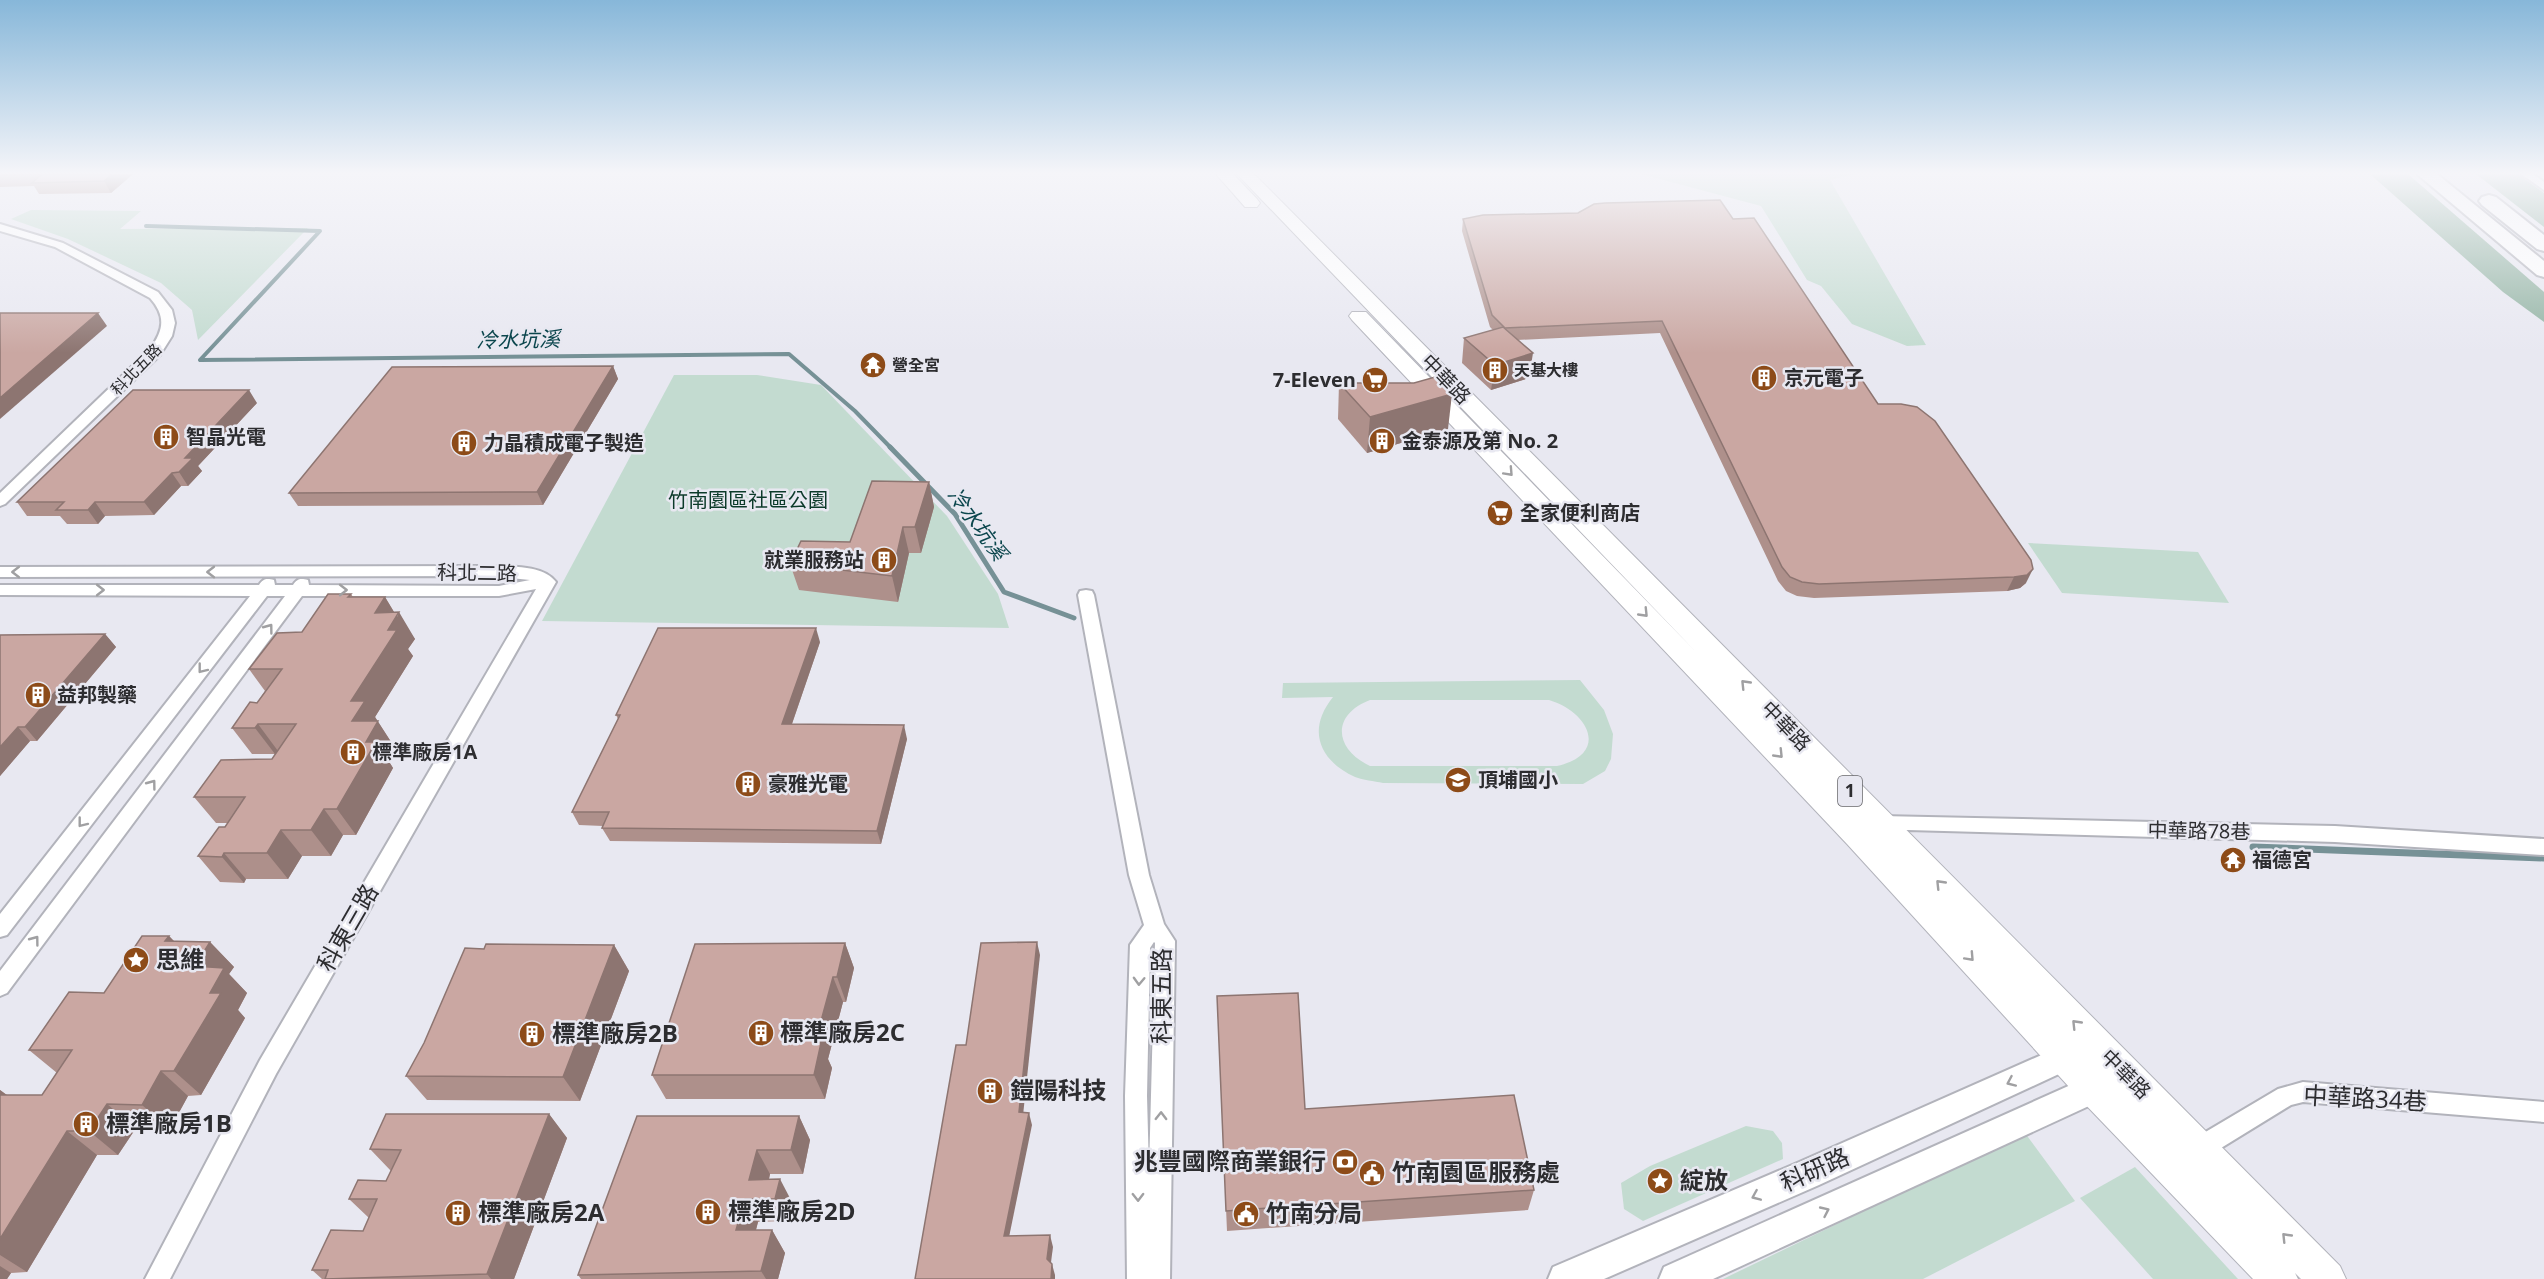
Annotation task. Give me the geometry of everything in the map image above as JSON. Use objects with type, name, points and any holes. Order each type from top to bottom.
[{"type":"highway","points":[[2498,234],[2544,272]]},
{"type":"highway","points":[[2530,234],[2544,245]]},
{"type":"main road","name":"中華路","points":[[1283,234],[1869,829],[2093,1042],[2327,1279]]},
{"type":"main road","name":"中華路","points":[[1302,234],[1869,829],[2064,1058],[2279,1279]]},
{"type":"street","name":"科北五路","points":[[0,501],[155,352],[166,337],[170,321],[163,303],[154,295],[59,245],[22,234]]},
{"type":"street","name":"科北二路","points":[[0,572],[510,572],[530,574],[548,582]]},
{"type":"street","points":[[0,929],[278,572]]},
{"type":"street","points":[[0,987],[312,572]]},
{"type":"street","name":"科北二路","points":[[0,590],[499,591],[548,582]]},
{"type":"street","name":"科東三路","points":[[157,1279],[268,1067],[548,582]]},
{"type":"street","points":[[1086,595],[1139,875],[1155,927]]},
{"type":"street","name":"中華路78巷","points":[[1869,829],[2335,834],[2544,847]]},
{"type":"street","name":"科東五路","points":[[1139,1279],[1136,1096],[1140,945],[1155,927],[1165,941],[1158,1279]]},
{"type":"street","name":"科研路","points":[[1564,1279],[1808,1174],[2064,1058]]},
{"type":"street","name":"科研路","points":[[1676,1279],[2093,1089]]},
{"type":"street","name":"中華路34巷","points":[[2200,1148],[2286,1096],[2303,1092],[2544,1112]]},
{"type":"green space","points":[[53,234],[302,234],[198,340],[192,310],[161,283]]},
{"type":"green space","points":[[1778,234],[1861,234],[1926,345],[1907,346],[1852,324],[1821,286],[1807,280]]},
{"type":"green space","points":[[2437,234],[2477,234],[2544,292],[2544,322],[2503,292]]},
{"type":"green space","name":"竹南園區社區公園","points":[[674,375],[757,375],[821,385],[947,516],[998,594],[1009,628],[542,621]]},
{"type":"green space","points":[[2028,543],[2198,552],[2229,603],[2062,593]]},
{"type":"green space","points":[[1580,680],[1604,710],[1613,734],[1611,759],[1605,771],[1583,784],[1383,783],[1361,779],[1342,770],[1332,762],[1320,743],[1320,721],[1333,697],[1282,698],[1283,683]],"holes":[[[1370,700],[1549,700],[1575,714],[1588,733],[1588,743],[1584,752],[1574,760],[1557,766],[1370,766],[1349,751],[1342,732],[1343,723],[1348,714],[1357,706]]]},
{"type":"green space","points":[[1746,1126],[1773,1131],[1782,1143],[1783,1159],[1643,1221],[1624,1209],[1621,1183],[1650,1166]]},
{"type":"green space","points":[[2025,1133],[2075,1201],[1923,1279],[1723,1279]]},
{"type":"green space","points":[[2135,1167],[2238,1279],[2153,1279],[2080,1198]]},
{"type":"building","name":"京元電子","points":[[1467,234],[1764,234],[1878,404],[1917,407],[1935,421],[2031,560],[2033,569],[2027,575],[2014,577],[1819,584],[1802,582],[1790,577],[1782,567],[1662,321],[1505,328],[1492,315]]},
{"type":"building","points":[[0,313],[98,313],[0,398]]},
{"type":"building","points":[[1503,327],[1533,353],[1495,365],[1464,338]]},
{"type":"building","name":"力晶積成電子製造","points":[[613,366],[537,492],[289,493],[392,367]]},
{"type":"building","points":[[1435,377],[1452,394],[1370,417],[1339,383],[1414,383]]},
{"type":"building","name":"智晶光電","points":[[133,390],[249,390],[185,458],[193,458],[179,472],[172,473],[144,502],[95,502],[88,510],[56,510],[64,502],[17,502]]},
{"type":"building","points":[[872,481],[929,482],[915,527],[903,527],[892,576],[790,564],[801,541],[850,542]]},
{"type":"building","points":[[328,594],[351,594],[348,597],[385,597],[375,613],[399,612],[388,630],[397,630],[351,701],[365,701],[352,721],[378,721],[366,742],[376,742],[337,809],[324,809],[311,830],[281,830],[267,853],[224,853],[222,857],[198,856],[219,827],[225,827],[245,797],[194,797],[221,760],[272,759],[296,724],[258,724],[255,728],[232,728],[250,702],[257,703],[282,669],[249,669],[277,633],[302,632]]},
{"type":"building","name":"豪雅光電","points":[[658,628],[816,628],[782,724],[904,725],[877,831],[602,828],[609,812],[572,812],[620,715],[616,715]]},
{"type":"building","name":"益邦製藥","points":[[105,634],[25,727],[18,727],[0,747],[0,635]]},
{"type":"building","points":[[142,936],[169,936],[165,941],[210,942],[195,966],[224,968],[210,993],[221,993],[174,1071],[161,1071],[142,1105],[107,1104],[89,1131],[67,1131],[0,1239],[0,1095],[42,1095],[72,1050],[29,1050],[69,992],[104,993]]},
{"type":"building","name":"鎧陽科技","points":[[1037,942],[1019,1112],[1029,1113],[1004,1236],[1050,1235],[1047,1259],[1052,1264],[1051,1279],[915,1279],[956,1045],[966,1045],[981,943]]},
{"type":"building","name":"標準廠房2C","points":[[845,943],[837,977],[833,977],[815,1043],[821,1043],[814,1075],[652,1075],[695,944]]},
{"type":"building","points":[[486,944],[614,945],[563,1077],[406,1076],[424,1043],[465,948],[484,949]]},
{"type":"building","points":[[1298,993],[1305,1109],[1514,1095],[1534,1190],[1226,1211],[1217,996]]},
{"type":"building","name":"標準廠房2A","points":[[386,1114],[549,1114],[487,1274],[325,1279],[328,1270],[312,1270],[331,1230],[363,1231],[377,1199],[349,1199],[358,1180],[386,1181],[401,1150],[370,1149]]},
{"type":"building","name":"標準廠房2D","points":[[637,1116],[799,1116],[791,1150],[757,1150],[749,1180],[780,1179],[775,1199],[745,1199],[736,1230],[772,1230],[761,1271],[578,1275]]},
{"type":"waterway","name":"冷水坑溪","points":[[318,234],[200,360],[789,354],[855,411],[892,449]]},
{"type":"waterway","name":"冷水坑溪","points":[[890,447],[955,514],[1004,592],[1074,618]]},
{"type":"waterway","points":[[2253,847],[2544,858]]},
{"type":"place","name":"營全宮","points":[[873,365]]},
{"type":"place","name":"天基大樓","points":[[1495,370]]},
{"type":"place","name":"京元電子","points":[[1764,378]]},
{"type":"place","name":"7-Eleven","points":[[1375,380]]},
{"type":"place","name":"智晶光電","points":[[166,437]]},
{"type":"place","name":"金泰源及第 No. 2","points":[[1382,441]]},
{"type":"place","name":"力晶積成電子製造","points":[[464,443]]},
{"type":"place","name":"全家便利商店","points":[[1500,513]]},
{"type":"place","name":"就業服務站","points":[[884,560]]},
{"type":"place","name":"益邦製藥","points":[[38,695]]},
{"type":"place","name":"標準廠房1A","points":[[353,752]]},
{"type":"place","name":"頂埔國小","points":[[1458,780]]},
{"type":"place","name":"豪雅光電","points":[[748,784]]},
{"type":"place","name":"福德宮","points":[[2233,860]]},
{"type":"place","name":"思維","points":[[136,960]]},
{"type":"place","name":"標準廠房2C","points":[[761,1033]]},
{"type":"place","name":"標準廠房2B","points":[[532,1034]]},
{"type":"place","name":"鎧陽科技","points":[[990,1091]]},
{"type":"place","name":"標準廠房1B","points":[[86,1124]]},
{"type":"place","name":"兆豐國際商業銀行","points":[[1345,1162]]},
{"type":"place","name":"竹南園區服務處","points":[[1372,1173]]},
{"type":"place","name":"綻放","points":[[1660,1181]]},
{"type":"place","name":"標準廠房2D","points":[[708,1212]]},
{"type":"place","name":"標準廠房2A","points":[[458,1213]]},
{"type":"place","name":"竹南分局","points":[[1246,1214]]}]
